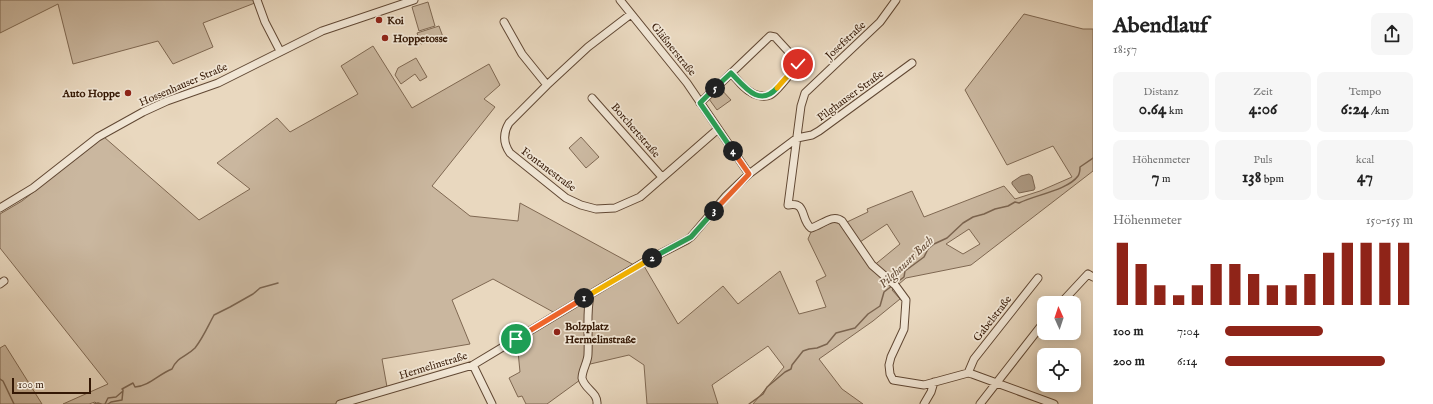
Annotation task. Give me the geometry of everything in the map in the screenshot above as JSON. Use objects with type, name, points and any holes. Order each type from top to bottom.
[{"type":"street","points":[[257,0],[265,22],[280,51]]},
{"type":"street","name":"Hossenhauser Straße","points":[[0,208],[33,188],[91,142],[113,128],[162,103],[218,83],[329,28],[414,0]]},
{"type":"street","name":"Gläßnerstraße","points":[[620,0],[679,72],[749,174]]},
{"type":"street","name":"Josefstraße","points":[[896,0],[880,22],[805,93],[801,106],[794,152],[788,205],[794,203],[799,205],[808,225],[811,228],[831,219],[840,219],[872,265],[894,284],[906,300],[906,308],[904,329],[891,357],[889,366],[890,374],[893,380],[900,382],[924,385],[934,382]]},
{"type":"street","name":"Fontanestraße","points":[[631,14],[588,47],[546,86],[509,124],[506,129],[505,138],[506,146],[510,153],[566,198],[581,205],[607,209],[615,208],[640,197],[718,129]]},
{"type":"street","points":[[504,22],[522,54],[546,86]]},
{"type":"street","points":[[700,103],[768,37],[772,35],[798,62],[769,96],[759,96],[749,92],[731,73]]},
{"type":"street","name":"Pilghauser Straße","points":[[797,138],[812,135],[819,131],[912,63]]},
{"type":"street","name":"Borchertstraße","points":[[592,98],[662,177]]},
{"type":"street","name":"Hermelinstraße","points":[[340,404],[473,366],[644,262],[691,237],[726,196],[749,174],[797,138]]},
{"type":"street","points":[[1068,296],[1091,273]]},
{"type":"street","name":"Gabelstraße","points":[[968,373],[974,359],[1038,278]]},
{"type":"street","points":[[590,295],[587,319],[588,354],[582,376],[584,383],[596,398],[597,404]]},
{"type":"street","points":[[980,404],[1037,331]]},
{"type":"street","points":[[473,366],[492,404]]},
{"type":"street","points":[[924,404],[931,392],[934,382],[968,373],[997,382],[1054,404]]},
{"type":"shaded area","points":[[0,0],[260,1],[203,23],[213,47],[173,64],[158,41],[73,64],[58,4],[0,33]]},
{"type":"shaded area","points":[[428,2],[435,26],[419,31],[412,7]]},
{"type":"shaded area","points":[[1024,14],[1083,29],[1093,29],[1093,171],[971,265],[906,278],[892,290],[900,299],[873,321],[819,359],[842,389],[863,404],[753,404],[784,367],[768,346],[712,385],[718,404],[647,404],[644,365],[629,355],[586,365],[580,380],[547,404],[526,404],[522,396],[518,397],[509,378],[520,372],[517,341],[644,266],[678,324],[723,286],[738,304],[780,271],[799,314],[826,307],[816,281],[826,276],[808,239],[811,232],[835,221],[843,226],[872,267],[900,244],[887,224],[860,242],[847,222],[868,212],[867,209],[912,191],[924,217],[1004,186],[1015,199],[1040,191],[1072,177],[1053,146],[1007,165],[965,90]],"holes":[[[969,229],[980,244],[963,254],[946,244]]]},
{"type":"shaded area","points":[[439,26],[443,37],[421,44],[417,33]]},
{"type":"shaded area","points":[[373,46],[412,108],[489,64],[500,85],[484,99],[495,107],[432,186],[470,216],[518,221],[520,203],[634,265],[555,313],[493,279],[452,300],[470,344],[382,359],[387,387],[342,404],[97,404],[95,402],[89,404],[63,404],[108,384],[0,248],[0,214],[22,201],[104,137],[199,220],[250,189],[217,163],[277,118],[290,132],[358,94],[341,66]]},
{"type":"shaded area","points":[[416,58],[427,77],[420,81],[415,74],[401,84],[395,75],[398,68]]},
{"type":"shaded area","points":[[720,88],[731,100],[717,110],[709,99]]},
{"type":"shaded area","points":[[581,137],[599,157],[586,168],[569,148]]},
{"type":"shaded area","points":[[1029,174],[1032,176],[1035,188],[1034,190],[1019,193],[1012,182],[1021,176]]},
{"type":"shaded area","points":[[5,345],[42,404],[0,404],[0,348]]},
{"type":"waterway","name":"Pilghauser Bach","points":[[896,283],[904,277],[905,271],[924,257],[928,249],[934,244],[947,238],[963,223],[973,217],[995,209],[1008,206],[1015,202],[1019,203],[1059,189],[1073,181],[1078,176],[1080,167],[1093,158]]},
{"type":"waterway","points":[[108,404],[122,400],[122,389],[133,383],[135,387],[140,386],[172,369],[180,359],[195,348],[214,315],[253,294],[260,288],[278,283]]},
{"type":"waterway","name":"Pilghauser Bach","points":[[749,404],[763,394],[767,387],[791,369],[792,365],[803,351],[827,344],[836,333],[855,328],[868,314],[880,306],[884,292],[893,285]]},
{"type":"waterway","points":[[0,379],[3,381],[14,404]]},
{"type":"waterway","points":[[105,404],[108,398],[116,397],[123,391]]},
{"type":"waterway","points":[[94,404],[101,404]]},
{"type":"place","name":"Koi","points":[[379,20]]},
{"type":"place","name":"Hoppetosse","points":[[385,38]]},
{"type":"place","name":"Auto Hoppe","points":[[128,93]]},
{"type":"place","name":"Bolzplatz Hermelinstraße","points":[[557,332]]},
{"type":"route","points":[[516,339],[644,262],[691,237],[726,196],[749,174],[700,103],[731,73],[746,90],[755,95],[769,96],[798,64]]}]
